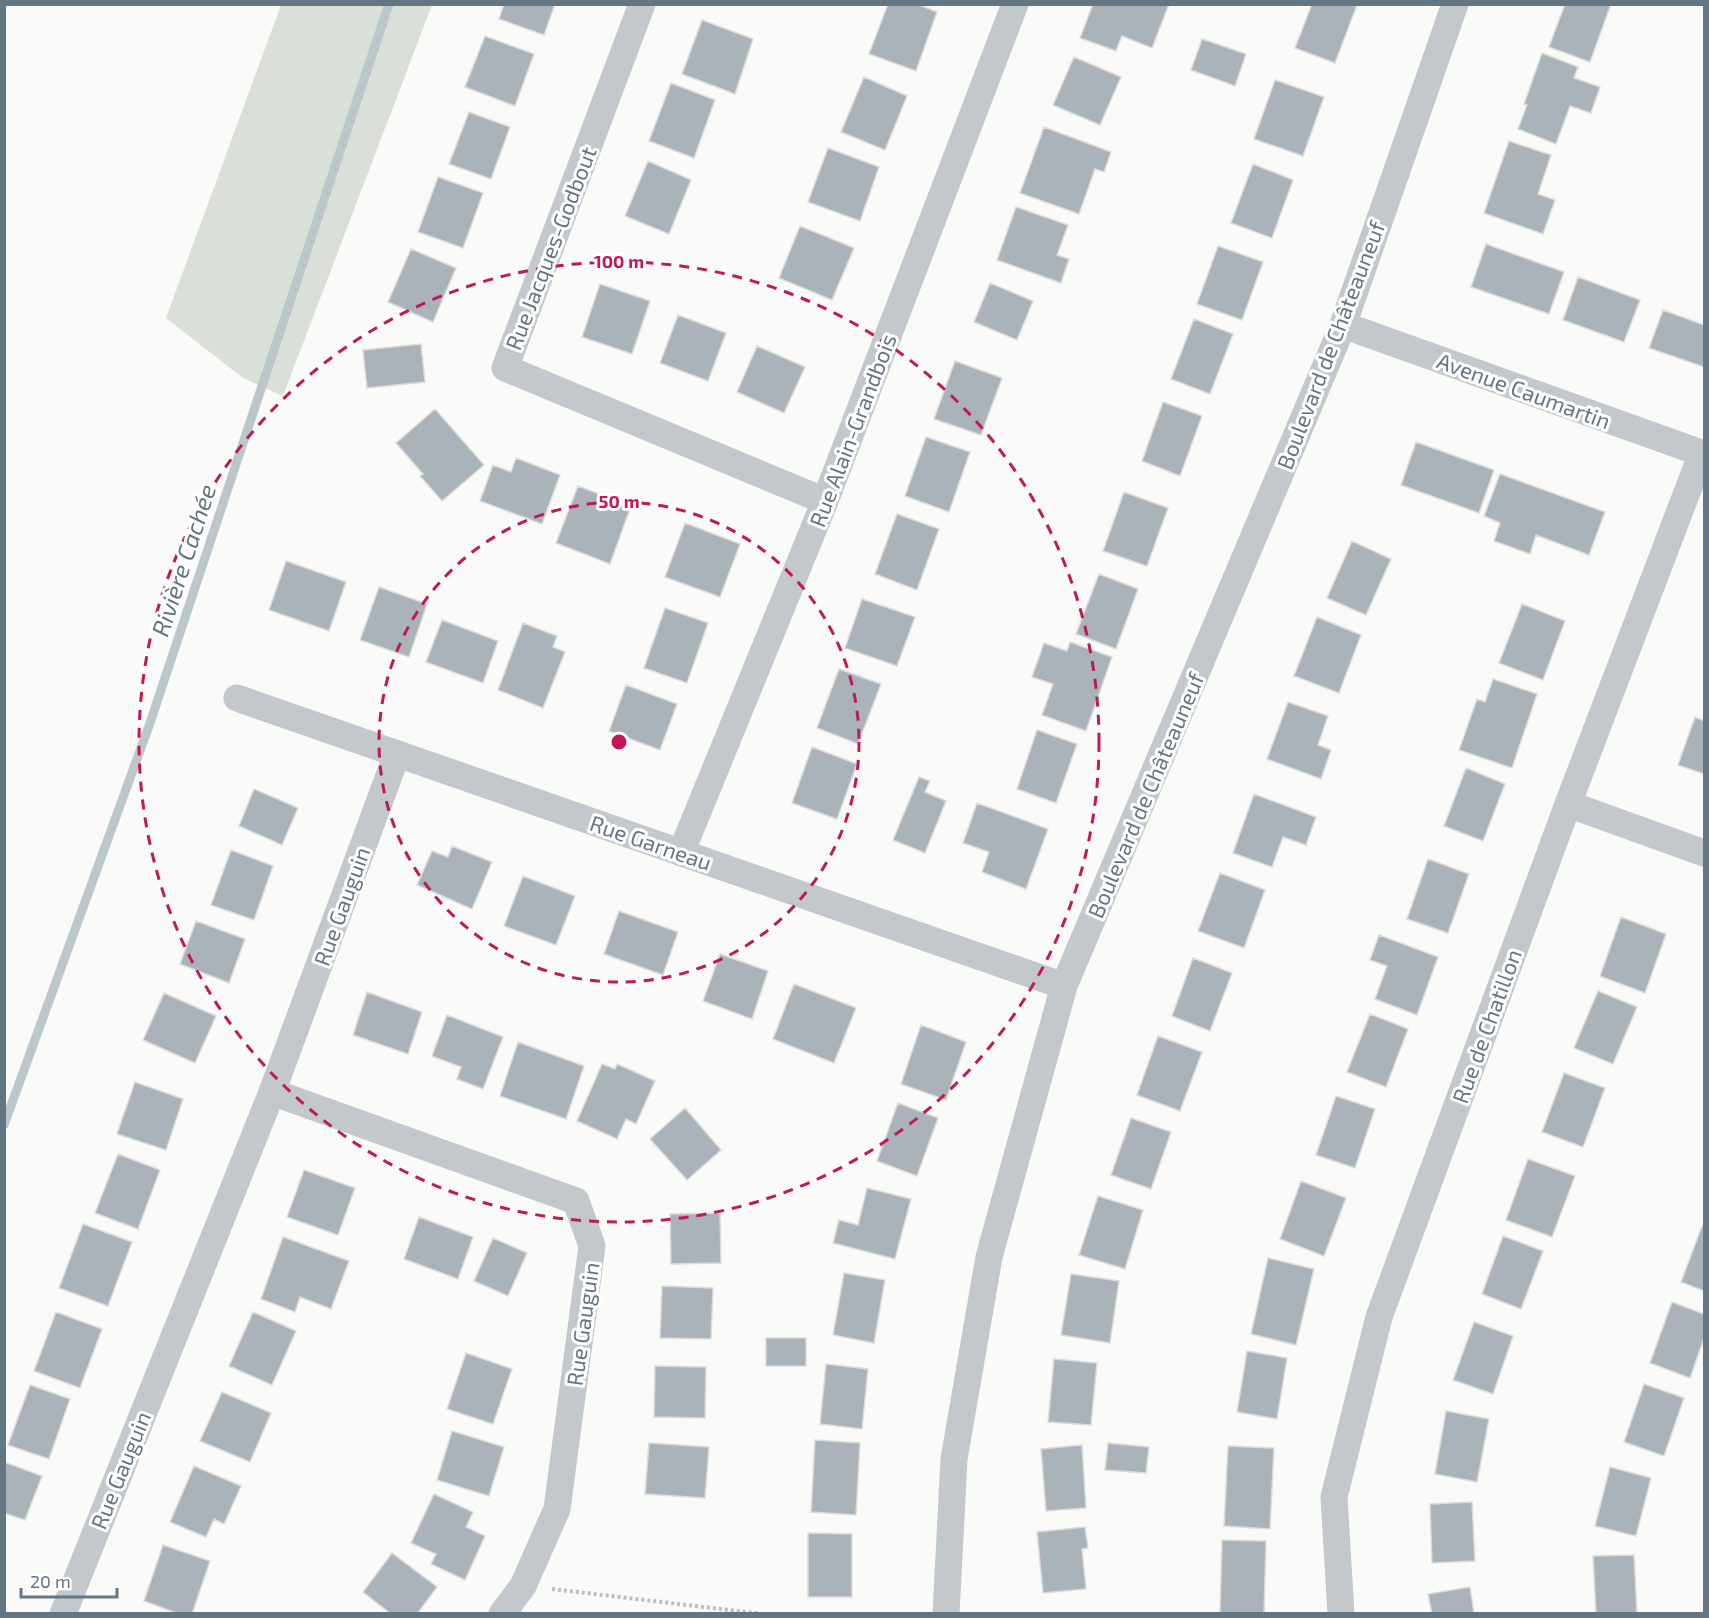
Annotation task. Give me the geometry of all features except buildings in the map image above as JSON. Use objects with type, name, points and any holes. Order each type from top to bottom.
[{"type":"street","name":"Rue Jacques-Godbout","points":[[642,4],[505,368],[825,501]]},
{"type":"street","name":"Rue Alain-Grandbois","points":[[681,853],[825,501],[1015,4]]},
{"type":"street","name":"Boulevard de Châteauneuf","points":[[946,1614],[954,1460],[989,1257],[1065,986],[1343,325],[1455,4]]},
{"type":"street","name":"Avenue Caumartin","points":[[1343,325],[1703,454]]},
{"type":"street","name":"Rue de Chatillon","points":[[1341,1614],[1334,1497],[1379,1317],[1568,804],[1703,454]]},
{"type":"street","name":"Rue Garneau","points":[[237,698],[1065,986]]},
{"type":"street","name":"Rue Gauguin","points":[[63,1614],[272,1092],[398,754]]},
{"type":"street","points":[[1568,804],[1704,853]]},
{"type":"street","name":"Rue Gauguin","points":[[272,1092],[576,1201],[592,1246],[557,1509],[523,1586],[502,1614]]},
{"type":"path","points":[[523,1586],[763,1614]]},
{"type":"shaded area","points":[[281,5],[432,5],[283,396],[243,378],[166,318]]},
{"type":"waterway","name":"Rivière Cachée","points":[[4,1125],[149,726],[389,4]]}]
